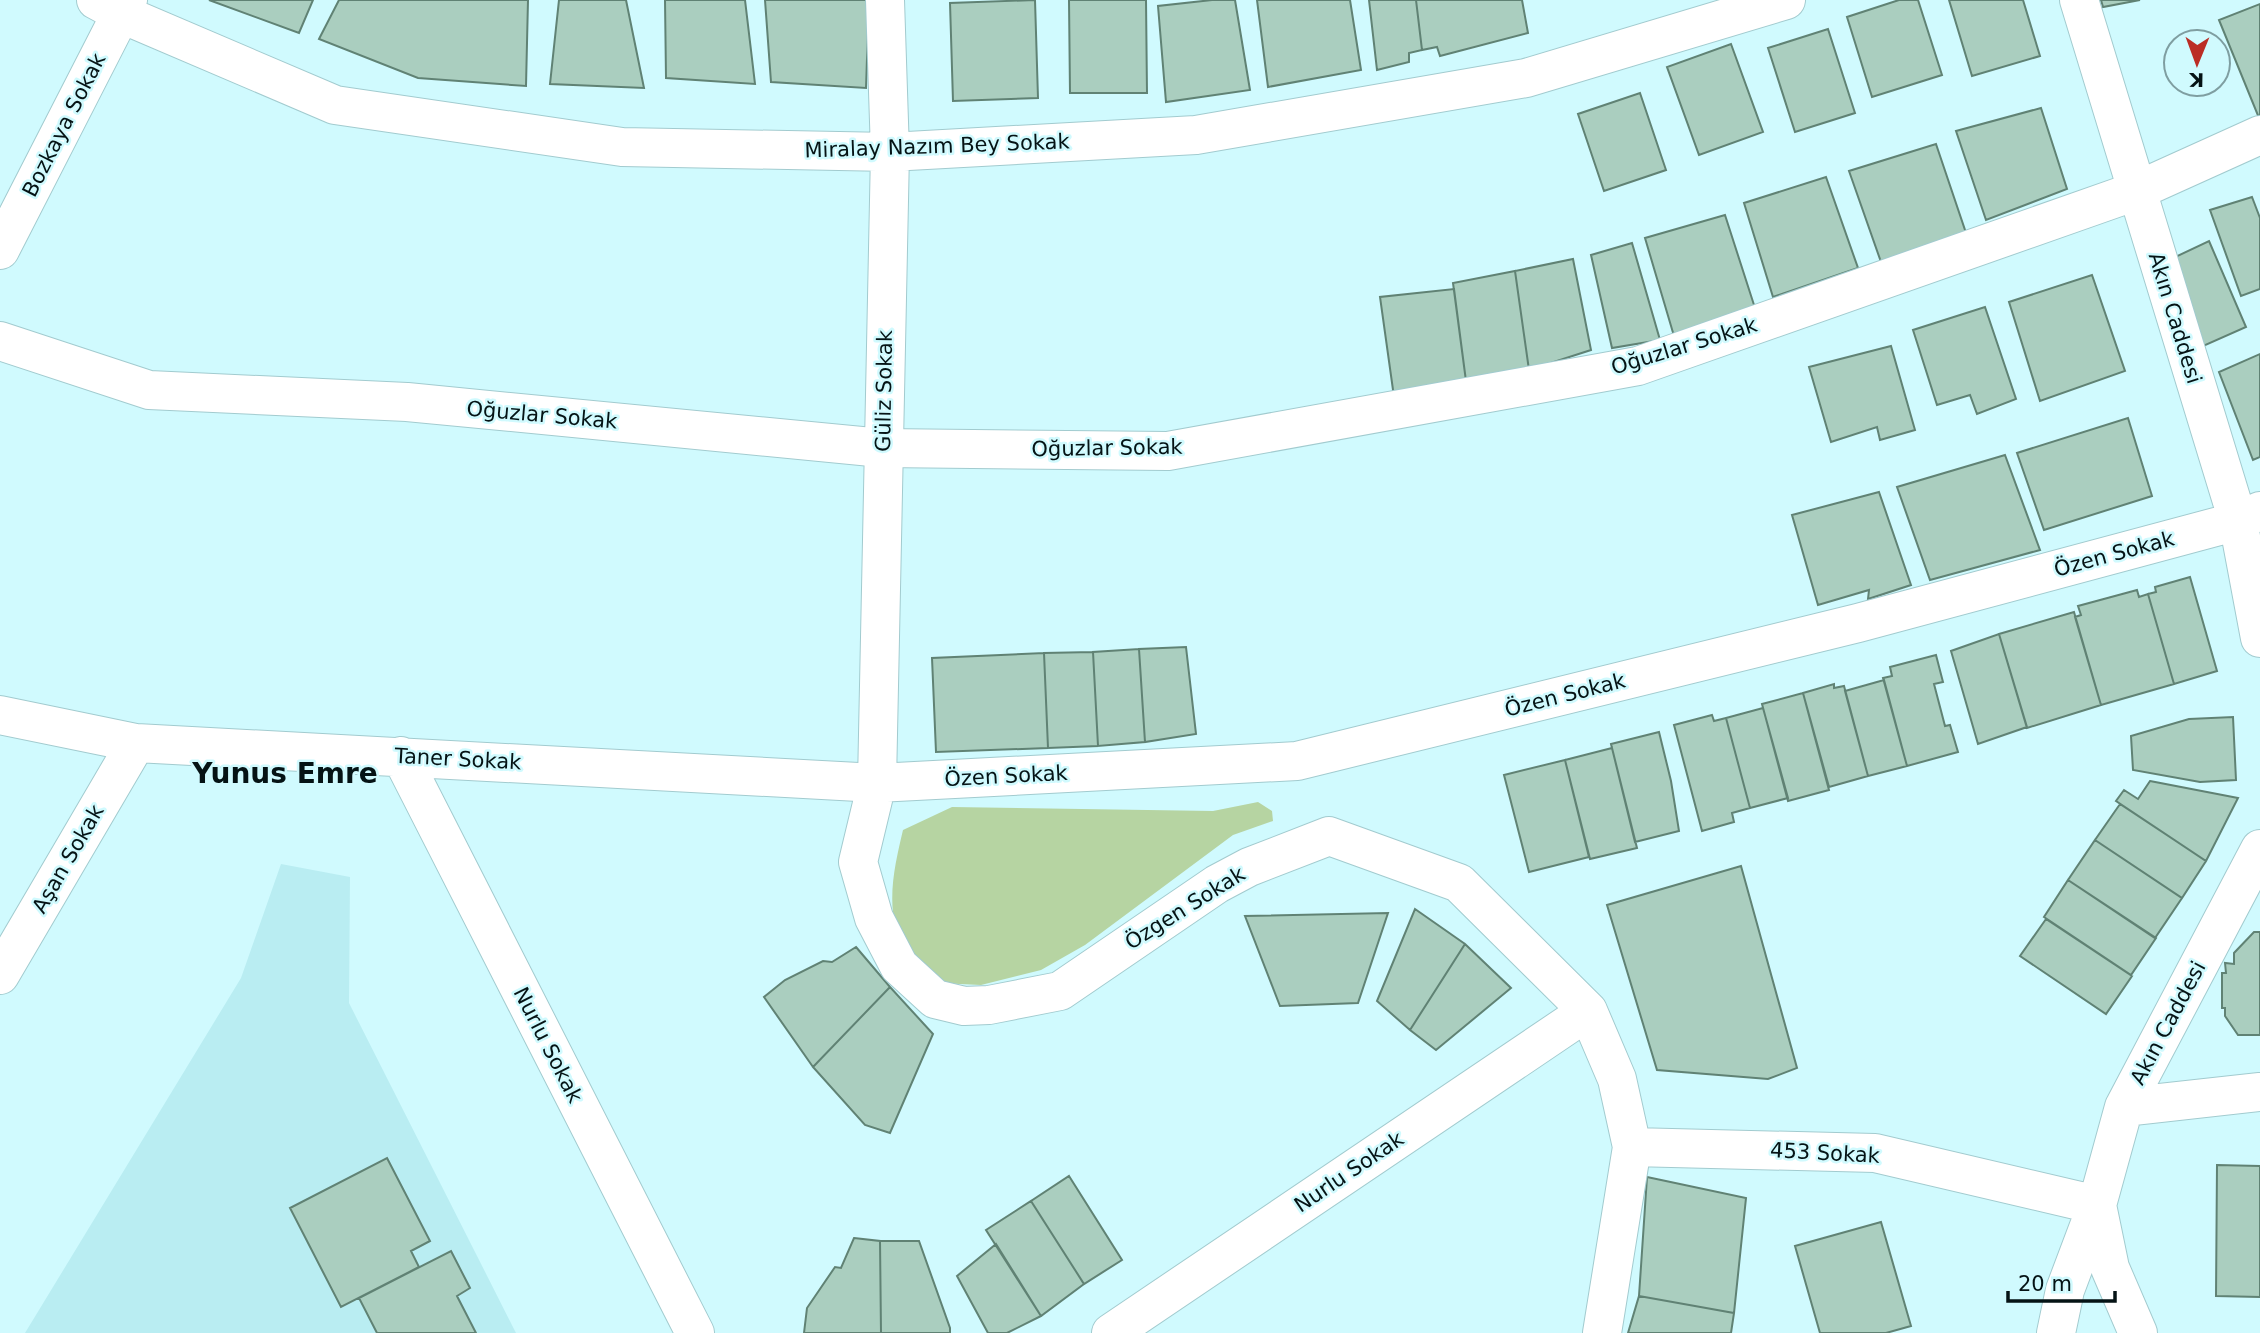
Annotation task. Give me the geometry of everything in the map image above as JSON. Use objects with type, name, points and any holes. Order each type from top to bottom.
[{"type":"street","name":"Güliz Sokak","points":[[877,783],[890,152],[885,0]]},
{"type":"street","name":"Miralay Nazım Bey Sokak","points":[[115,5],[335,105],[622,148],[890,152],[1196,135],[1526,78],[1786,0]]},
{"type":"street","name":"Akın Caddesi","points":[[2079,0],[2136,191],[2249,516],[2260,638]]},
{"type":"street","name":"Bozkaya Sokak","points":[[0,250],[115,5]]},
{"type":"street","name":"Oğuzlar Sokak","points":[[0,341],[149,390],[407,402],[882,447],[1168,451],[1638,366],[2136,191],[2260,135]]},
{"type":"street","name":"Özen Sokak","points":[[877,783],[1297,761],[1858,623],[2249,516]]},
{"type":"street","name":"Taner Sokak","points":[[0,715],[136,743],[877,783]]},
{"type":"street","name":"Aşan Sokak","points":[[0,975],[136,743]]},
{"type":"street","name":"Nurlu Sokak","points":[[401,756],[695,1333]]},
{"type":"street","name":"Özgen Sokak","points":[[877,783],[858,862],[874,918],[899,966],[935,999],[964,1006],[989,1005],[1060,990],[1217,884],[1249,867],[1329,836],[1458,883],[1588,1011],[1617,1079],[1632,1147],[1602,1333]]},
{"type":"street","name":"Akın Caddesi","points":[[2056,1333],[2065,1290],[2097,1205],[2124,1107],[2260,849]]},
{"type":"street","name":"Nurlu Sokak","points":[[1111,1333],[1588,1011]]},
{"type":"street","points":[[2124,1107],[2260,1092]]},
{"type":"street","name":"453 Sokak","points":[[1632,1147],[1875,1153],[2097,1205]]},
{"type":"street","name":"Akın Caddesi","points":[[2097,1205],[2110,1268],[2138,1333]]},
{"type":"shaded area","points":[[281,864],[350,877],[349,1003],[516,1333],[25,1333],[241,978]]},
{"type":"green space","points":[[1258,802],[1272,811],[1273,821],[1233,835],[1085,945],[1041,970],[981,985],[939,983],[900,938],[895,924],[892,892],[903,830],[952,807],[1213,811]]},
{"type":"building","points":[[209,0],[313,0],[299,33]]},
{"type":"building","points":[[339,0],[528,0],[526,86],[418,78],[319,39]]},
{"type":"building","points":[[559,0],[626,0],[644,88],[550,84]]},
{"type":"building","points":[[665,0],[745,0],[755,84],[666,78]]},
{"type":"building","points":[[765,0],[869,0],[866,88],[771,82]]},
{"type":"building","points":[[1035,0],[1038,98],[953,101],[950,3]]},
{"type":"building","points":[[1069,0],[1146,0],[1147,93],[1070,93]]},
{"type":"building","points":[[1235,0],[1250,90],[1166,102],[1158,6]]},
{"type":"building","points":[[1257,0],[1350,0],[1361,70],[1268,87]]},
{"type":"building","points":[[1369,0],[1416,0],[1422,50],[1409,53],[1409,62],[1377,70]]},
{"type":"building","points":[[1416,0],[1522,0],[1528,33],[1440,56],[1437,47],[1422,50]]},
{"type":"building","points":[[1899,0],[1918,0],[1942,75],[1872,97],[1847,17]]},
{"type":"building","points":[[1949,0],[2023,0],[2040,56],[1972,76]]},
{"type":"building","points":[[2101,0],[2140,0],[2103,7]]},
{"type":"building","points":[[2260,4],[2259,118],[2232,52],[2232,28],[2222,28],[2219,20]]},
{"type":"building","points":[[1828,29],[1855,113],[1795,132],[1768,48]]},
{"type":"building","points":[[1731,44],[1763,132],[1699,155],[1667,67]]},
{"type":"building","points":[[1640,93],[1666,170],[1604,191],[1578,114]]},
{"type":"building","points":[[2041,108],[2067,189],[1986,220],[1956,131]]},
{"type":"building","points":[[1936,144],[1966,233],[1881,262],[1849,171]]},
{"type":"building","points":[[1826,177],[1858,268],[1773,297],[1744,203]]},
{"type":"building","points":[[2252,197],[2260,218],[2260,289],[2241,296],[2210,210]]},
{"type":"building","points":[[1725,215],[1755,308],[1674,336],[1645,238]]},
{"type":"building","points":[[2209,241],[2246,327],[2201,347],[2169,260]]},
{"type":"building","points":[[1632,243],[1660,340],[1612,348],[1591,255]]},
{"type":"building","points":[[1573,259],[1591,350],[1529,370],[1515,271]]},
{"type":"building","points":[[1515,271],[1529,370],[1466,381],[1453,283]]},
{"type":"building","points":[[2092,275],[2125,371],[2040,401],[2009,302]]},
{"type":"building","points":[[1454,289],[1466,381],[1394,397],[1380,297]]},
{"type":"building","points":[[1985,307],[2016,399],[1977,414],[1970,395],[1937,405],[1913,330]]},
{"type":"building","points":[[1891,346],[1915,430],[1880,440],[1877,427],[1831,442],[1809,367]]},
{"type":"building","points":[[2260,354],[2260,457],[2253,460],[2219,372]]},
{"type":"building","points":[[2128,418],[2152,496],[2044,530],[2017,453]]},
{"type":"building","points":[[2005,455],[2040,550],[1930,580],[1897,487]]},
{"type":"building","points":[[1879,492],[1911,585],[1868,599],[1869,590],[1818,605],[1792,515]]},
{"type":"building","points":[[2190,577],[2217,671],[2174,684],[2148,594],[2156,592],[2155,587]]},
{"type":"building","points":[[2137,590],[2139,597],[2148,594],[2174,684],[2101,705],[2075,617],[2081,615],[2078,606]]},
{"type":"building","points":[[2074,612],[2101,705],[2027,728],[1999,634]]},
{"type":"building","points":[[1999,634],[2027,727],[1978,744],[1951,651]]},
{"type":"building","points":[[1186,647],[1196,734],[1145,742],[1139,649]]},
{"type":"building","points":[[1139,649],[1145,742],[1098,746],[1093,652]]},
{"type":"building","points":[[1093,652],[1098,746],[1048,748],[1044,653]]},
{"type":"building","points":[[1044,653],[1048,748],[936,752],[932,658]]},
{"type":"building","points":[[1936,655],[1943,682],[1934,684],[1945,726],[1950,725],[1958,752],[1907,766],[1883,678],[1892,676],[1890,667]]},
{"type":"building","points":[[1884,680],[1907,766],[1868,776],[1845,691]]},
{"type":"building","points":[[1834,684],[1834,688],[1844,686],[1868,776],[1829,787],[1803,693]]},
{"type":"building","points":[[1803,693],[1829,790],[1788,801],[1762,704]]},
{"type":"building","points":[[1763,708],[1788,798],[1750,808],[1726,718]]},
{"type":"building","points":[[1712,715],[1714,721],[1726,718],[1750,808],[1732,813],[1734,822],[1702,831],[1674,725]]},
{"type":"building","points":[[2233,717],[2236,780],[2200,782],[2133,770],[2131,736],[2189,719]]},
{"type":"building","points":[[1659,732],[1679,831],[1635,842],[1611,744]]},
{"type":"building","points":[[1612,748],[1637,848],[1590,859],[1565,760]]},
{"type":"building","points":[[1565,760],[1589,857],[1529,872],[1504,775]]},
{"type":"building","points":[[2150,781],[2238,798],[2206,861],[2116,801],[2124,790],[2138,799]]},
{"type":"building","points":[[2120,804],[2206,861],[2182,898],[2095,840]]},
{"type":"building","points":[[2095,840],[2182,898],[2155,938],[2068,880]]},
{"type":"building","points":[[1741,866],[1797,1068],[1768,1079],[1657,1070],[1607,905]]},
{"type":"building","points":[[2068,880],[2156,938],[2131,975],[2044,917]]},
{"type":"building","points":[[1415,909],[1465,944],[1410,1030],[1377,1001]]},
{"type":"building","points":[[1388,913],[1358,1003],[1280,1006],[1245,916]]},
{"type":"building","points":[[2046,919],[2132,976],[2106,1014],[2020,956]]},
{"type":"building","points":[[2254,932],[2260,932],[2260,1035],[2238,1035],[2225,1016],[2225,1008],[2222,1008],[2222,973],[2226,973],[2225,963],[2234,964],[2234,953]]},
{"type":"building","points":[[1465,944],[1511,988],[1436,1050],[1410,1030]]},
{"type":"building","points":[[856,947],[890,987],[813,1067],[764,997],[785,980],[823,961],[832,962]]},
{"type":"building","points":[[890,987],[933,1034],[890,1133],[865,1125],[813,1067]]},
{"type":"building","points":[[387,1158],[430,1241],[411,1251],[419,1267],[341,1307],[290,1208]]},
{"type":"building","points":[[2217,1165],[2260,1166],[2260,1297],[2216,1296]]},
{"type":"building","points":[[1069,1176],[1122,1260],[1084,1284],[1031,1201]]},
{"type":"building","points":[[1647,1177],[1746,1198],[1734,1313],[1639,1296]]},
{"type":"building","points":[[1031,1201],[1084,1284],[1041,1316],[986,1230]]},
{"type":"building","points":[[1881,1222],[1911,1326],[1886,1333],[1820,1333],[1795,1246]]},
{"type":"building","points":[[854,1238],[880,1241],[881,1333],[804,1333],[807,1308],[835,1267],[841,1268]]},
{"type":"building","points":[[880,1241],[919,1241],[950,1333],[881,1333]]},
{"type":"building","points":[[996,1244],[1041,1316],[1007,1333],[988,1333],[957,1276]]},
{"type":"building","points":[[451,1251],[470,1288],[457,1296],[476,1333],[377,1333],[359,1298]]},
{"type":"building","points":[[1639,1296],[1734,1313],[1731,1333],[1628,1333]]},
{"type":"district","name":"Yunus Emre","points":[[285,773]]}]
